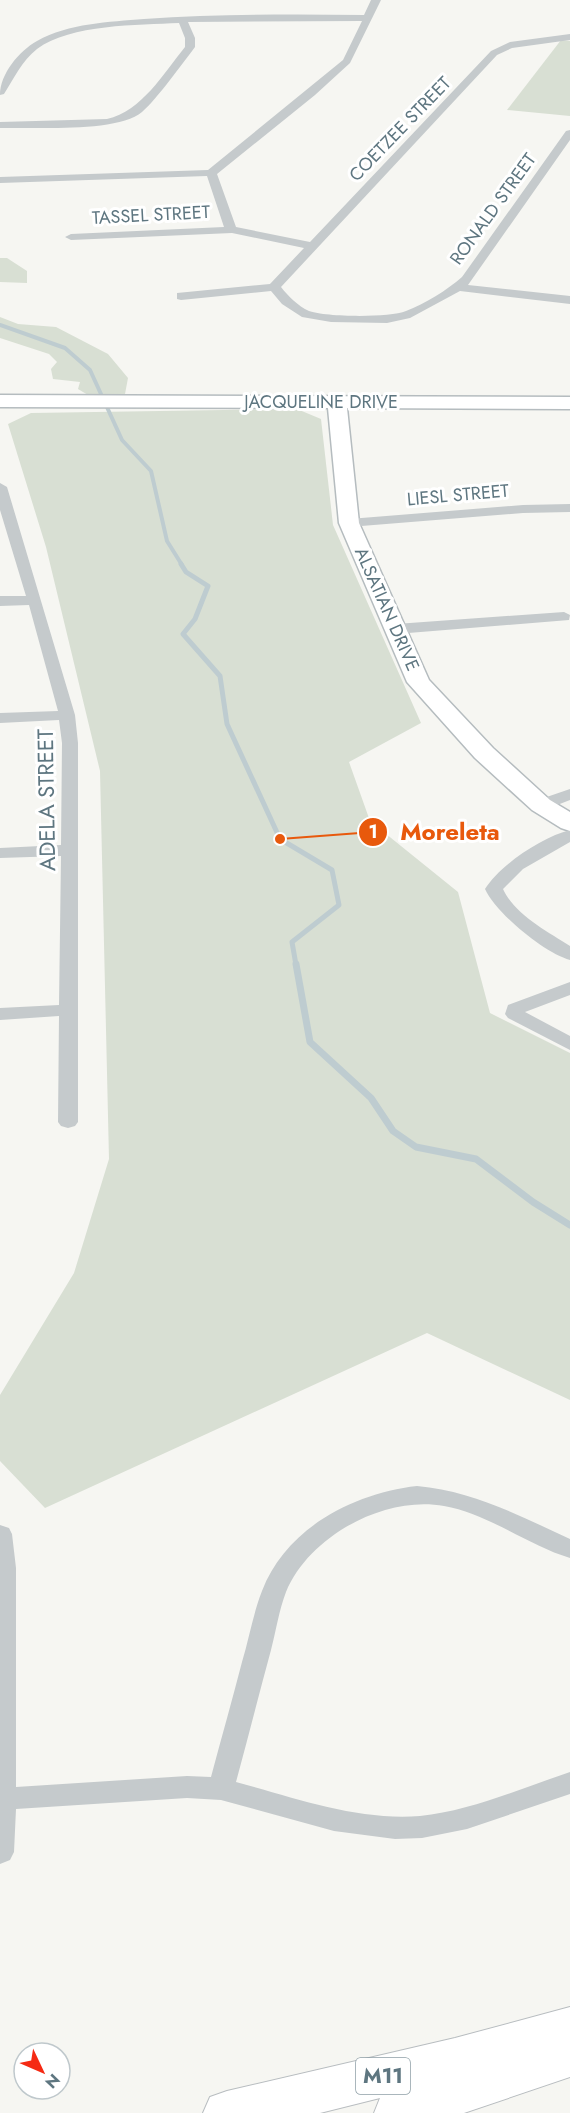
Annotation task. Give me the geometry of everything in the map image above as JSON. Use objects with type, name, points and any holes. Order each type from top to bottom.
[{"type":"main road","name":"M11","points":[[227,2113],[434,2064],[570,2028]]},
{"type":"main road","name":"M11","points":[[398,2113],[570,2056]]},
{"type":"street","points":[[0,180],[211,173],[342,66],[354,51],[376,0]]},
{"type":"street","points":[[0,92],[12,70],[31,49],[63,34],[103,26],[182,19],[261,16],[367,18]]},
{"type":"street","points":[[0,125],[106,122],[132,115],[190,47],[190,38],[182,19]]},
{"type":"street","name":"COETZEE STREET","points":[[274,287],[310,246],[494,53],[510,45],[569,35]]},
{"type":"street","points":[[0,70],[12,70]]},
{"type":"street","name":"RONALD STREET","points":[[274,287],[286,301],[306,314],[361,319],[403,317],[458,287],[471,274],[570,133]]},
{"type":"street","points":[[211,173],[226,222],[232,230]]},
{"type":"street","name":"TASSEL STREET","points":[[71,237],[232,230],[310,246]]},
{"type":"street","points":[[181,296],[274,287]]},
{"type":"street","points":[[458,287],[570,300]]},
{"type":"street","name":"JACQUELINE DRIVE","points":[[0,401],[81,403]]},
{"type":"street","name":"JACQUELINE DRIVE","points":[[0,408],[134,402],[570,403]]},
{"type":"street","name":"ALSATIAN DRIVE","points":[[337,402],[349,523],[411,666],[427,692],[484,753],[541,805],[570,823]]},
{"type":"street","name":"ADELA STREET","points":[[1,494],[35,600],[67,715],[70,743],[68,1122]]},
{"type":"street","name":"LIESL STREET","points":[[349,523],[523,509],[570,508]]},
{"type":"street","points":[[0,601],[35,600]]},
{"type":"street","points":[[396,629],[564,617]]},
{"type":"street","points":[[0,718],[67,715]]},
{"type":"street","points":[[541,805],[570,794]]},
{"type":"street","points":[[570,835],[510,869],[497,882],[494,889],[499,901],[529,926],[570,954]]},
{"type":"street","points":[[0,853],[70,850]]},
{"type":"street","points":[[570,988],[515,1009],[515,1014],[570,1044]]},
{"type":"street","points":[[0,1014],[68,1010]]},
{"type":"street","points":[[221,1789],[274,1591],[290,1564],[329,1526],[356,1510],[381,1501],[426,1495],[444,1497],[468,1505],[570,1549]]},
{"type":"street","points":[[0,1534],[4,1568],[0,1852]]},
{"type":"street","points":[[1,1799],[187,1787],[221,1789],[334,1820],[395,1828],[422,1827],[467,1818],[570,1783]]},
{"type":"shaded area","points":[[561,40],[570,41],[570,116],[507,110]]},
{"type":"shaded area","points":[[0,258],[7,258],[27,271],[27,283],[0,282]]},
{"type":"shaded area","points":[[0,317],[18,324],[56,327],[108,354],[128,378],[125,394],[88,395],[78,389],[80,382],[53,379],[51,369],[57,362],[49,354],[0,338]]},
{"type":"shaded area","points":[[297,409],[321,419],[333,525],[421,723],[349,762],[370,821],[458,892],[490,1013],[570,1053],[570,1400],[427,1333],[45,1508],[0,1461],[0,1395],[74,1273],[109,1159],[100,771],[46,547],[8,424],[31,413]]},
{"type":"waterway","points":[[0,325],[65,348],[90,370],[122,440],[151,471],[167,541],[182,565]]},
{"type":"waterway","points":[[181,564],[186,572],[208,586],[195,619],[183,634],[220,676],[227,724],[280,839],[332,870],[339,905],[292,942],[296,965]]},
{"type":"waterway","points":[[296,964],[310,1042],[371,1098],[393,1131],[416,1147],[476,1159],[533,1202],[570,1225]]},
{"type":"place","name":"Moreleta","points":[[280,839]]}]
